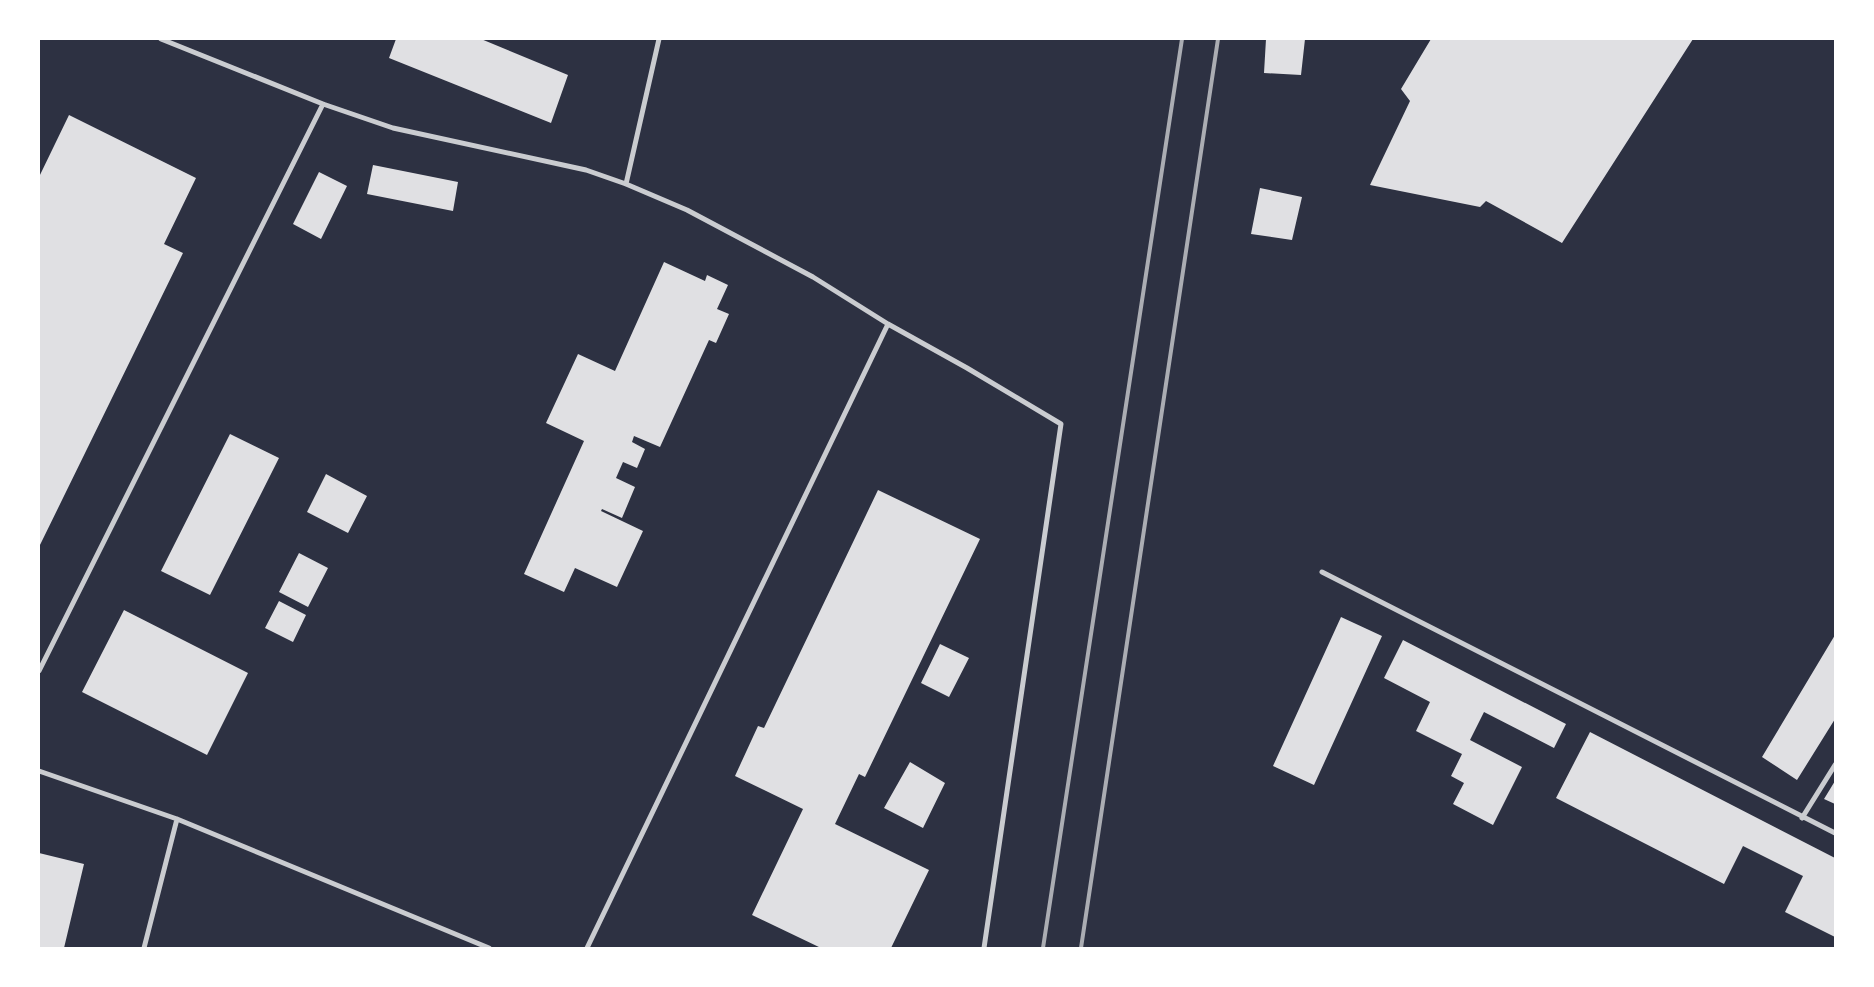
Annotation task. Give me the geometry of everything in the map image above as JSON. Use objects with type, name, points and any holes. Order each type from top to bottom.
[{"type":"street","points":[[161,39],[323,104],[393,128],[586,170],[626,184],[687,210],[813,277],[888,324],[1061,424],[984,948]]},
{"type":"street","points":[[626,184],[659,39]]},
{"type":"street","points":[[39,671],[323,104]]},
{"type":"street","points":[[588,948],[888,324]]},
{"type":"street","points":[[1322,572],[1802,818],[1835,833]]},
{"type":"street","points":[[1802,818],[1835,765]]},
{"type":"street","points":[[39,771],[177,819],[489,948]]},
{"type":"street","points":[[144,948],[177,819]]},
{"type":"building","points":[[396,39],[481,39],[568,75],[551,123],[389,58]]},
{"type":"building","points":[[1266,39],[1305,39],[1301,75],[1264,73]]},
{"type":"building","points":[[1431,39],[1693,39],[1562,243],[1486,201],[1480,207],[1370,185],[1410,101],[1401,89]]},
{"type":"building","points":[[69,115],[196,178],[164,244],[183,253],[39,547],[39,177]]},
{"type":"building","points":[[373,165],[458,182],[453,211],[367,194]]},
{"type":"building","points":[[319,172],[347,186],[321,239],[293,224]]},
{"type":"building","points":[[1260,188],[1302,197],[1292,240],[1251,234]]},
{"type":"building","points":[[664,262],[705,281],[707,275],[728,285],[717,309],[729,314],[716,343],[709,340],[660,447],[634,436],[632,442],[645,449],[637,468],[623,462],[616,478],[635,487],[622,518],[602,509],[601,511],[643,531],[617,587],[575,568],[564,592],[524,574],[584,441],[546,423],[578,354],[615,371]]},
{"type":"building","points":[[230,434],[279,458],[210,595],[161,571]]},
{"type":"building","points":[[326,474],[367,496],[348,533],[307,512]]},
{"type":"building","points":[[878,490],[980,539],[865,777],[859,774],[835,824],[929,870],[891,948],[821,948],[752,915],[803,809],[735,776],[758,726],[764,728]]},
{"type":"building","points":[[299,553],[328,568],[308,607],[279,592]]},
{"type":"building","points":[[279,601],[306,615],[293,642],[265,628]]},
{"type":"building","points":[[124,610],[248,673],[207,755],[82,692]]},
{"type":"building","points":[[1341,617],[1382,636],[1314,785],[1273,766]]},
{"type":"building","points":[[1835,635],[1835,719],[1797,780],[1762,757]]},
{"type":"building","points":[[1403,640],[1566,724],[1554,748],[1484,712],[1470,740],[1522,767],[1493,825],[1453,804],[1464,783],[1451,776],[1462,754],[1416,731],[1430,702],[1384,678]]},
{"type":"building","points":[[940,644],[969,658],[949,697],[921,683]]},
{"type":"building","points":[[1590,732],[1835,858],[1835,937],[1785,912],[1803,876],[1743,846],[1724,884],[1556,798]]},
{"type":"building","points":[[910,762],[945,783],[923,828],[884,808]]},
{"type":"building","points":[[1835,781],[1835,804],[1824,799]]},
{"type":"building","points":[[39,853],[84,864],[64,948],[39,948]]},
{"type":"railway","points":[[1043,948],[1182,39]]},
{"type":"railway","points":[[1081,948],[1218,39]]}]
